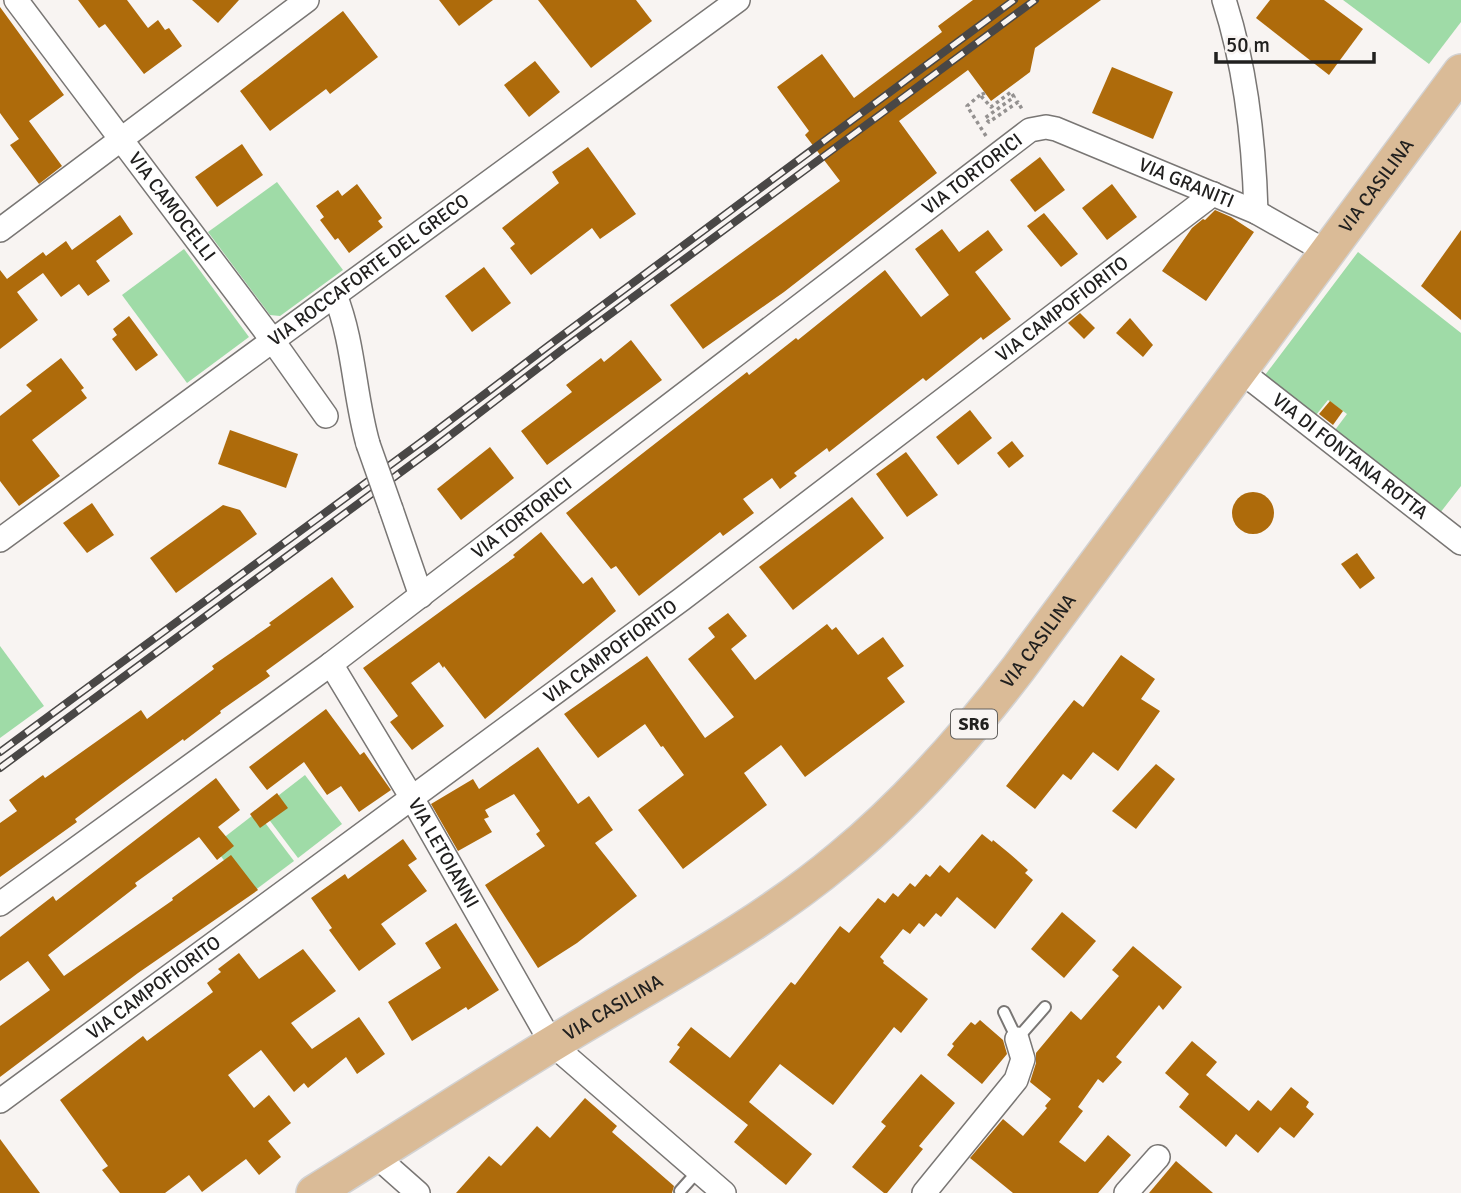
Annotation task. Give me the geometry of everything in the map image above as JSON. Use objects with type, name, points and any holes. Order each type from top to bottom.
[{"type":"main road","name":"VIA CASILINA","points":[[314,1193],[552,1044],[729,939],[783,903],[848,852],[907,798],[963,738],[1006,684],[1461,72]]},
{"type":"street","name":"VIA CAMOCELLI","points":[[16,0],[326,416]]},
{"type":"street","points":[[0,230],[307,0]]},
{"type":"street","name":"VIA ROCCAFORTE DEL GRECO","points":[[0,540],[736,0]]},
{"type":"street","points":[[1224,0],[1250,123],[1256,212]]},
{"type":"street","name":"VIA GRANITI","points":[[1031,131],[1056,129],[1256,212],[1327,252]]},
{"type":"street","name":"VIA TORTORICI","points":[[0,904],[331,664],[1031,131]]},
{"type":"street","name":"VIA CAMPOFIORITO","points":[[0,1101],[690,594],[1213,194]]},
{"type":"street","points":[[335,295],[346,327],[358,408],[368,444],[421,596]]},
{"type":"street","name":"VIA DI FONTANA ROTTA","points":[[1238,369],[1461,542]]},
{"type":"street","name":"VIA LETOIANNI","points":[[331,664],[412,798],[552,1044],[724,1193]]},
{"type":"street","points":[[923,1193],[1016,1080],[1023,1059],[1017,1038]]},
{"type":"street","points":[[375,1155],[418,1193]]},
{"type":"street","points":[[1126,1193],[1158,1157]]},
{"type":"lane","points":[[1004,1012],[1017,1038],[1045,1007]]},
{"type":"lane","points":[[680,1191],[698,1171]]},
{"type":"path","points":[[987,138],[967,106],[982,94],[991,107],[1011,92],[1014,97],[985,118],[989,122],[1018,102],[1024,111],[1012,120],[1031,131]]},
{"type":"green space","points":[[1343,0],[1461,0],[1461,22],[1429,64]]},
{"type":"green space","points":[[277,182],[343,270],[280,316],[270,315],[208,232]]},
{"type":"green space","points":[[184,249],[249,337],[187,383],[122,295]]},
{"type":"green space","points":[[1358,252],[1461,333],[1461,486],[1440,513],[1335,430],[1347,414],[1328,400],[1316,415],[1265,375]]},
{"type":"green space","points":[[0,646],[44,706],[0,738]]},
{"type":"green space","points":[[305,775],[342,824],[298,858],[261,809]]},
{"type":"green space","points":[[257,812],[294,861],[250,894],[213,846]]},
{"type":"building","points":[[78,0],[127,0],[148,28],[158,20],[165,30],[169,28],[182,46],[144,74],[105,24],[99,28]]},
{"type":"building","points":[[192,0],[239,0],[218,23]]},
{"type":"building","points":[[439,0],[493,0],[459,26]]},
{"type":"building","points":[[538,0],[636,0],[652,21],[591,68]]},
{"type":"building","points":[[973,0],[1101,0],[1035,48],[1030,72],[991,101],[968,70],[899,121],[937,173],[784,292],[703,349],[670,305],[840,181],[805,135],[809,131],[777,87],[822,54],[854,98],[942,32],[938,26]]},
{"type":"building","points":[[1270,0],[1324,0],[1363,29],[1329,75],[1256,18]]},
{"type":"building","points":[[0,7],[64,95],[29,121],[62,166],[39,184],[10,145],[19,139],[0,113]]},
{"type":"building","points":[[343,11],[378,57],[330,94],[326,89],[270,131],[240,91]]},
{"type":"building","points":[[535,61],[560,92],[529,117],[504,85]]},
{"type":"building","points":[[1112,67],[1173,92],[1153,139],[1092,113]]},
{"type":"building","points":[[242,144],[263,175],[217,207],[195,177]]},
{"type":"building","points":[[588,147],[636,214],[600,239],[592,228],[531,275],[510,248],[515,244],[502,228],[559,183],[552,172]]},
{"type":"building","points":[[1040,157],[1065,190],[1035,212],[1010,180]]},
{"type":"building","points":[[357,184],[382,218],[378,221],[383,227],[349,253],[320,220],[324,217],[316,206],[338,190],[342,196]]},
{"type":"building","points":[[1112,184],[1137,217],[1107,240],[1082,208]]},
{"type":"building","points":[[1215,210],[1254,232],[1206,301],[1162,271],[1192,228]]},
{"type":"building","points":[[1044,213],[1078,254],[1061,267],[1027,226]]},
{"type":"building","points":[[120,215],[133,234],[96,261],[110,281],[88,296],[79,284],[61,297],[43,273],[17,292],[38,320],[0,349],[0,270],[7,279],[43,252],[46,256],[66,241],[72,250]]},
{"type":"building","points":[[942,229],[959,252],[988,230],[1003,250],[975,272],[1011,319],[983,340],[981,337],[926,381],[923,378],[829,452],[827,448],[794,473],[797,476],[780,489],[772,478],[743,499],[754,513],[723,536],[720,532],[639,596],[616,566],[611,569],[566,513],[747,372],[749,375],[796,338],[798,340],[885,270],[921,317],[949,295],[915,249]]},
{"type":"building","points":[[1461,230],[1461,320],[1421,286]]},
{"type":"building","points":[[484,267],[511,303],[472,332],[445,296]]},
{"type":"building","points":[[1080,313],[1095,328],[1084,339],[1068,323]]},
{"type":"building","points":[[129,316],[158,355],[136,371],[112,339],[117,335],[113,329]]},
{"type":"building","points":[[1130,318],[1153,345],[1143,357],[1116,333]]},
{"type":"building","points":[[631,340],[662,380],[547,465],[521,431],[572,392],[566,385],[601,358],[604,362]]},
{"type":"building","points":[[61,358],[84,388],[81,390],[87,398],[32,440],[60,476],[19,506],[0,481],[0,416],[32,391],[26,385]]},
{"type":"building","points":[[1330,401],[1343,411],[1333,425],[1319,414]]},
{"type":"building","points":[[970,410],[992,438],[958,465],[936,437]]},
{"type":"building","points":[[230,430],[298,454],[286,488],[218,464]]},
{"type":"building","points":[[1012,441],[1024,456],[1009,468],[997,453]]},
{"type":"building","points":[[490,447],[514,478],[461,520],[437,489]]},
{"type":"building","points":[[906,452],[938,495],[907,517],[876,474]]},
{"type":"building","points":[[1253,492],[1268,498],[1274,513],[1268,528],[1253,534],[1238,528],[1232,513],[1238,498]]},
{"type":"building","points":[[852,497],[884,538],[793,610],[759,567]]},
{"type":"building","points":[[92,503],[114,535],[87,553],[63,523]]},
{"type":"building","points":[[223,505],[240,510],[257,534],[176,593],[150,558]]},
{"type":"building","points":[[541,532],[583,584],[592,577],[616,611],[485,719],[439,662],[411,683],[444,726],[412,750],[390,722],[398,716],[363,668],[515,557],[513,555]]},
{"type":"building","points":[[1357,553],[1375,578],[1360,589],[1341,564]]},
{"type":"building","points":[[332,577],[354,607],[266,671],[270,676],[0,877],[0,823],[17,811],[9,800],[43,775],[45,778],[141,710],[147,719],[214,669],[212,666],[271,625],[269,623]]},
{"type":"building","points":[[728,613],[747,636],[731,649],[755,680],[827,624],[832,630],[836,627],[858,655],[883,637],[904,666],[887,678],[905,702],[805,777],[781,745],[744,773],[767,805],[683,869],[638,810],[684,775],[663,746],[661,747],[645,724],[598,758],[564,714],[647,656],[705,738],[734,717],[688,659],[715,637],[708,628]]},
{"type":"building","points":[[1121,655],[1155,679],[1141,699],[1160,711],[1118,771],[1093,752],[1071,780],[1063,774],[1035,809],[1006,786],[1074,700],[1083,707]]},
{"type":"building","points":[[326,709],[360,755],[364,752],[391,790],[359,812],[341,786],[327,795],[304,762],[267,790],[249,767]]},
{"type":"building","points":[[538,747],[578,804],[589,796],[613,830],[595,843],[637,896],[577,943],[538,968],[485,885],[545,846],[536,834],[540,831],[514,794],[485,810],[489,817],[484,819],[492,832],[458,851],[431,804],[473,779],[479,789]]},
{"type":"building","points":[[1156,764],[1175,779],[1136,829],[1112,811]]},
{"type":"building","points":[[216,778],[240,810],[218,827],[234,846],[217,860],[199,837],[135,883],[137,886],[48,955],[64,976],[173,900],[172,898],[231,855],[258,890],[138,973],[0,1077],[0,1026],[50,990],[28,961],[0,981],[0,937],[53,896],[56,901]]},
{"type":"building","points":[[277,793],[288,808],[260,828],[250,814]]},
{"type":"building","points":[[982,834],[1028,870],[1025,873],[1033,880],[995,929],[957,897],[941,917],[936,913],[924,927],[919,923],[910,934],[903,929],[880,957],[883,963],[928,999],[901,1033],[894,1027],[833,1105],[780,1064],[749,1102],[812,1154],[786,1185],[734,1142],[748,1125],[669,1062],[680,1047],[677,1045],[691,1027],[730,1058],[791,982],[795,985],[840,926],[849,933],[878,898],[885,903],[893,893],[898,897],[910,883],[915,887],[926,874],[930,877],[940,865],[949,873]]},
{"type":"building","points":[[403,839],[417,859],[408,865],[427,891],[381,924],[396,944],[359,971],[329,930],[332,928],[311,898],[345,874],[348,879]]},
{"type":"building","points":[[1062,912],[1096,941],[1064,978],[1031,949]]},
{"type":"building","points":[[456,923],[499,990],[412,1041],[388,1002],[441,968],[425,943]]},
{"type":"building","points":[[1133,946],[1182,987],[1163,1010],[1159,1005],[1116,1057],[1122,1062],[1103,1083],[1098,1079],[1078,1107],[1083,1111],[1059,1142],[1085,1162],[1108,1135],[1131,1155],[1098,1193],[1013,1193],[970,1158],[1003,1119],[1023,1136],[1047,1108],[1045,1106],[1051,1099],[1030,1082],[1036,1053],[1071,1011],[1081,1020],[1119,976],[1112,970]]},
{"type":"building","points":[[303,949],[336,991],[291,1023],[312,1049],[359,1017],[385,1054],[357,1074],[346,1057],[308,1088],[304,1083],[294,1092],[261,1050],[228,1075],[254,1108],[269,1095],[291,1123],[268,1141],[281,1157],[259,1175],[246,1159],[202,1192],[189,1175],[165,1193],[120,1193],[102,1170],[108,1166],[60,1100],[143,1036],[147,1041],[213,992],[207,983],[221,972],[218,969],[239,953],[259,979]]},
{"type":"building","points":[[980,1020],[1003,1040],[1007,1054],[982,1084],[947,1055],[954,1046],[952,1044],[971,1022],[975,1025]]},
{"type":"building","points":[[1192,1041],[1217,1062],[1206,1075],[1249,1111],[1258,1100],[1271,1111],[1291,1087],[1309,1102],[1306,1107],[1314,1114],[1294,1138],[1280,1127],[1258,1153],[1236,1134],[1226,1147],[1179,1107],[1189,1094],[1165,1073]]},
{"type":"building","points":[[921,1074],[955,1103],[919,1146],[923,1149],[887,1193],[884,1193],[852,1167],[886,1126],[881,1122]]},
{"type":"building","points":[[585,1098],[617,1126],[612,1132],[674,1186],[672,1193],[456,1193],[489,1156],[501,1166],[537,1126],[550,1138]]},
{"type":"building","points":[[0,1139],[40,1193],[0,1193]]},
{"type":"building","points":[[1176,1161],[1213,1193],[1149,1193]]},
{"type":"railway","points":[[0,752],[1014,0]]},
{"type":"railway","points":[[0,768],[1035,0]]}]
